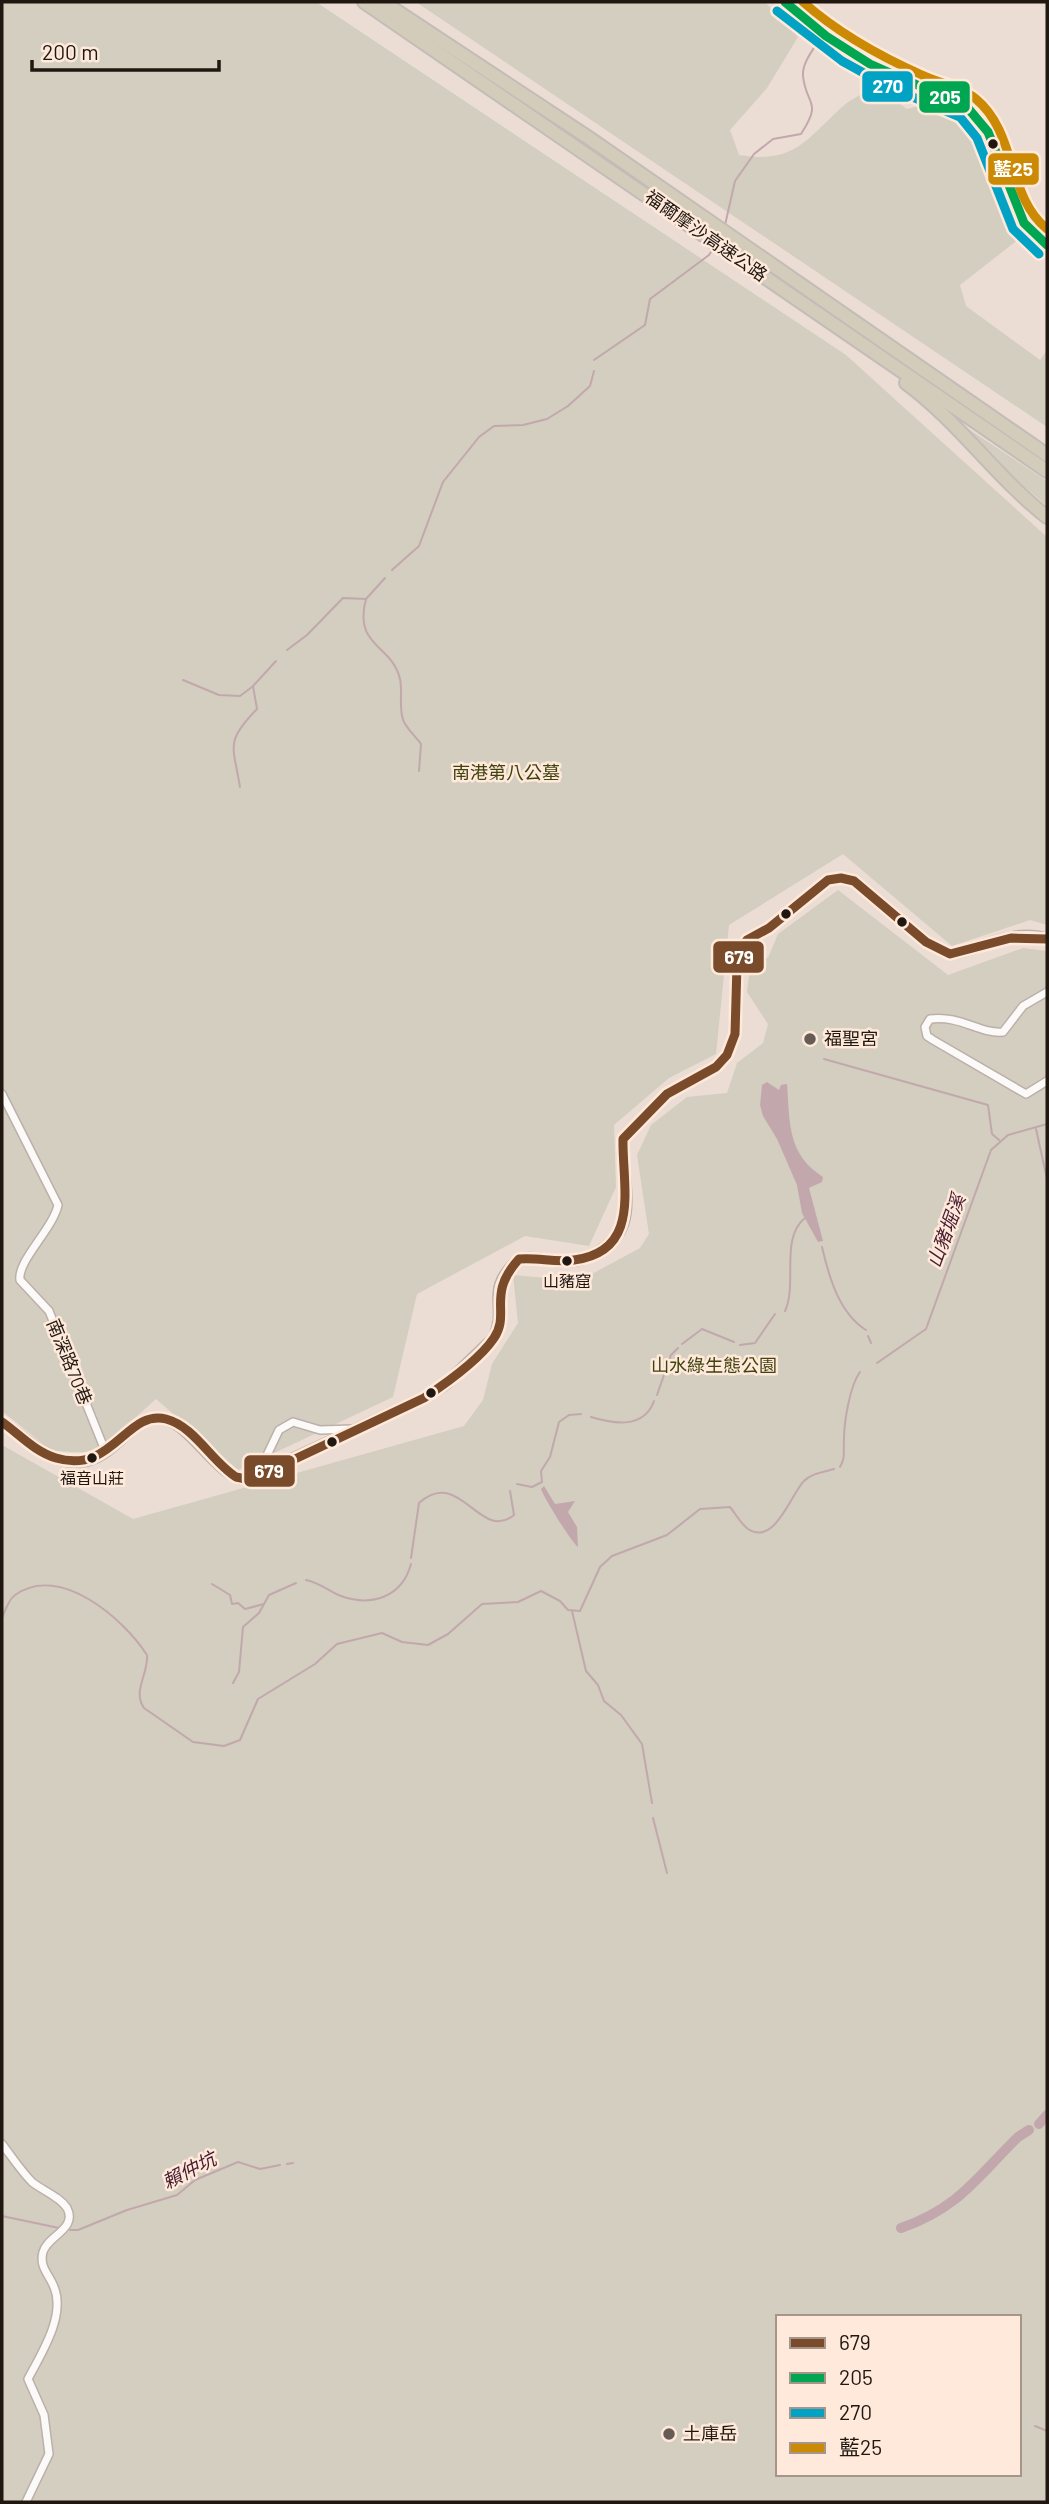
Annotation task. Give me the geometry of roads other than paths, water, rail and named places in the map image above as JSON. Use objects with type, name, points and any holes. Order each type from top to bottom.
[{"type":"highway","name":"福爾摩沙高速公路","points":[[364,2],[777,268],[1047,454]]},
{"type":"highway","name":"福爾摩沙高速公路","points":[[383,2],[630,175],[771,281],[1047,471]]},
{"type":"highway","points":[[806,305],[945,416],[1007,482],[1047,517]]},
{"type":"highway","points":[[979,408],[1047,445]]},
{"type":"main road","points":[[2,1422],[58,1458],[86,1461],[106,1453],[139,1424],[152,1418],[166,1419],[178,1426],[235,1478],[249,1479],[257,1476],[436,1392],[477,1356],[498,1329],[500,1282],[519,1259],[532,1257],[567,1261],[600,1252],[613,1241],[623,1226],[627,1211],[623,1139],[667,1094],[709,1072],[727,1055],[734,1034],[741,948],[754,933],[769,928],[828,880],[841,877],[854,881],[926,942],[950,954],[1018,936],[1035,934],[1047,939]]},
{"type":"street","points":[[785,2],[827,38],[864,62],[967,107],[979,117],[994,142],[1023,222],[1047,245]]},
{"type":"street","points":[[800,15],[810,2]]},
{"type":"street","points":[[1047,992],[1023,1006],[1003,1032],[993,1033],[957,1020],[930,1018],[925,1027],[927,1036],[1026,1094],[1047,1081]]},
{"type":"street","name":"南深路70巷","points":[[2,1094],[58,1205],[47,1231],[20,1268],[20,1280],[48,1311],[106,1453]]},
{"type":"street","points":[[257,1476],[279,1430],[293,1422],[320,1430],[358,1429]]},
{"type":"street","points":[[2,2144],[29,2179],[60,2201],[68,2210],[69,2217],[64,2230],[46,2246],[43,2253],[44,2269],[55,2288],[57,2315],[28,2379],[44,2415],[49,2454],[26,2502]]},
{"type":"waterway","points":[[725,225],[735,181],[754,154],[773,139],[801,134],[808,123],[812,109],[803,71],[819,40]]},
{"type":"waterway","points":[[594,360],[645,325],[650,299],[709,255],[713,249]]},
{"type":"waterway","points":[[392,570],[419,546],[443,482],[479,437],[494,426],[523,425],[547,419],[568,406],[590,386],[594,371]]},
{"type":"waterway","points":[[287,650],[307,635],[343,598],[366,599],[385,578]]},
{"type":"waterway","points":[[366,599],[363,615],[365,627],[375,644],[396,667],[401,684],[402,717],[421,744],[419,771]]},
{"type":"waterway","points":[[240,787],[234,753],[236,737],[257,709],[253,686],[276,661]]},
{"type":"waterway","points":[[183,680],[219,695],[240,696],[252,687]]},
{"type":"waterway","points":[[824,1059],[988,1105],[992,1134],[999,1140]]},
{"type":"waterway","name":"山豬堀溪","points":[[877,1363],[926,1329],[991,1150],[1008,1135],[1047,1124]]},
{"type":"waterway","points":[[1036,1129],[1047,1179]]},
{"type":"waterway","name":"山豬堀溪","points":[[785,1311],[789,1300],[793,1237],[806,1217]]},
{"type":"waterway","name":"山豬堀溪","points":[[822,1247],[836,1293],[849,1314],[866,1330]]},
{"type":"waterway","name":"山豬堀溪","points":[[740,1345],[755,1343],[775,1314]]},
{"type":"waterway","name":"山豬堀溪","points":[[682,1344],[702,1329],[734,1342]]},
{"type":"waterway","name":"山豬堀溪","points":[[868,1336],[871,1343]]},
{"type":"waterway","name":"山豬堀溪","points":[[657,1395],[671,1355],[678,1348]]},
{"type":"waterway","points":[[840,1467],[844,1457],[848,1404],[860,1372]]},
{"type":"waterway","name":"山豬堀溪","points":[[591,1417],[618,1422],[636,1420],[649,1410],[654,1401]]},
{"type":"waterway","name":"山豬堀溪","points":[[517,1484],[532,1487],[542,1482],[541,1471],[550,1457],[559,1422],[569,1415],[581,1414]]},
{"type":"waterway","points":[[2,1618],[13,1597],[33,1587],[51,1586],[70,1590],[89,1600],[123,1626],[147,1655],[140,1689],[144,1708],[193,1742],[224,1746],[240,1740],[258,1699],[315,1664],[337,1644],[382,1633],[402,1642],[428,1645],[448,1634],[482,1604],[518,1602],[541,1591],[560,1601],[568,1610],[580,1611],[600,1567],[612,1556],[667,1535],[700,1509],[730,1507],[748,1529],[758,1533],[766,1531],[782,1516],[807,1478],[834,1469]]},
{"type":"waterway","name":"山豬堀溪","points":[[411,1558],[419,1503],[433,1494],[446,1493],[491,1520],[502,1521],[514,1515],[510,1491]]},
{"type":"waterway","name":"山豬堀溪","points":[[306,1580],[341,1596],[374,1599],[393,1592],[407,1575],[411,1564]]},
{"type":"waterway","name":"山豬堀溪","points":[[233,1683],[239,1672],[243,1627],[259,1613],[269,1595],[296,1583]]},
{"type":"waterway","points":[[212,1584],[230,1595],[232,1604],[238,1603],[245,1609],[264,1604]]},
{"type":"waterway","points":[[572,1611],[586,1671],[598,1685],[604,1701],[621,1715],[642,1744],[652,1803]]},
{"type":"waterway","points":[[653,1818],[667,1873]]},
{"type":"waterway","points":[[1039,2124],[1047,2115]]},
{"type":"waterway","points":[[901,2228],[921,2220],[953,2201],[1018,2137],[1029,2130]]},
{"type":"waterway","name":"賴仲坑","points":[[70,2230],[78,2230],[127,2210],[177,2195],[195,2180],[238,2162],[260,2169],[280,2165]]},
{"type":"waterway","name":"賴仲坑","points":[[287,2164],[293,2163]]},
{"type":"waterway","name":"賴仲坑","points":[[2,2216],[59,2228]]},
{"type":"waterway","points":[[1035,2426],[1047,2431]]},
{"type":"place","name":"福聖宮","points":[[810,1039]]},
{"type":"place","name":"山豬窟","points":[[567,1261]]},
{"type":"place","name":"福音山莊","points":[[92,1458]]},
{"type":"place","name":"土庫岳","points":[[669,2434]]},
{"type":"park label","name":"南港第八公墓","points":[[506,773]]},
{"type":"park label","name":"山水綠生態公園","points":[[714,1366]]}]
